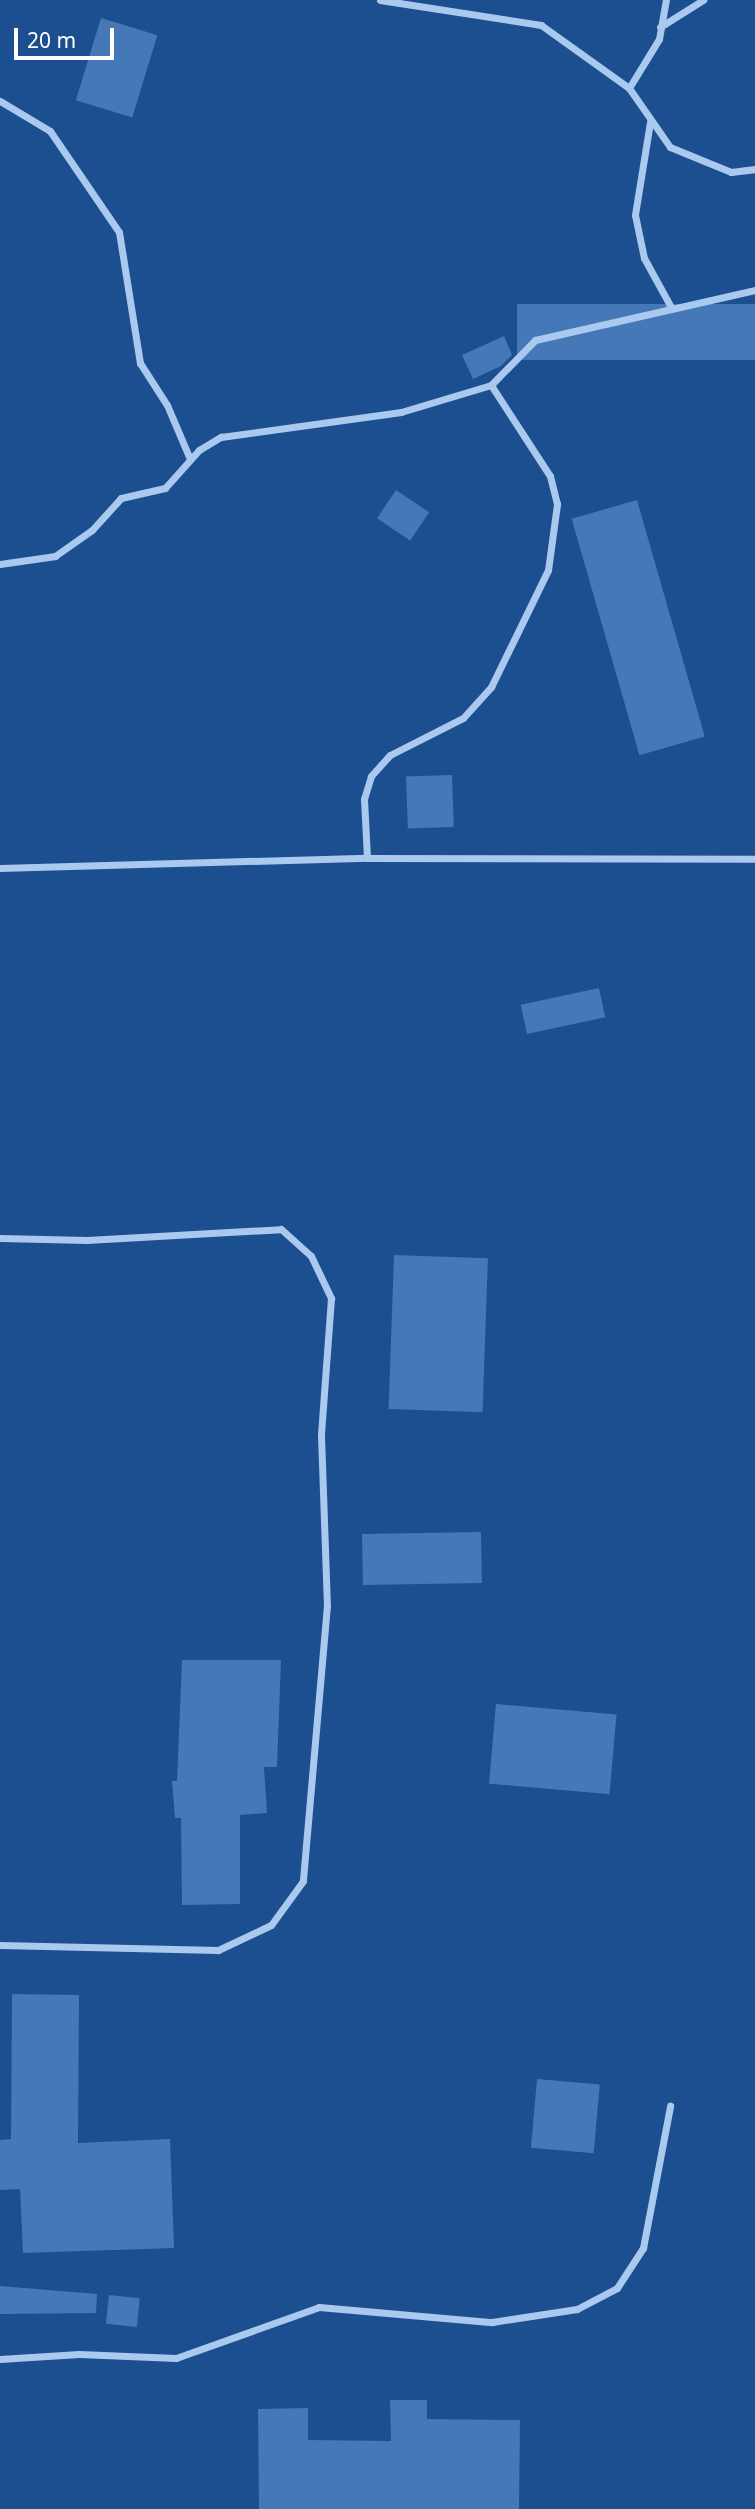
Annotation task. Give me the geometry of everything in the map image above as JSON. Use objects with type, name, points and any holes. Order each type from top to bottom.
[{"type":"street","points":[[380,0],[541,25],[629,88],[650,122],[670,147],[731,172],[755,169]]},
{"type":"street","points":[[629,88],[659,39],[666,0]]},
{"type":"street","points":[[660,27],[703,0]]},
{"type":"street","points":[[0,101],[50,131],[119,232],[140,363],[167,405],[190,459]]},
{"type":"street","points":[[650,122],[635,215],[644,258],[672,309]]},
{"type":"street","points":[[0,564],[55,556],[92,530],[121,498],[165,488],[190,459],[221,437],[401,412],[491,385],[535,340],[755,290]]},
{"type":"street","points":[[367,858],[363,799],[371,776],[390,755],[463,718],[491,687],[548,570],[557,504],[550,475],[491,385]]},
{"type":"street","points":[[0,868],[367,858],[755,859]]},
{"type":"street","points":[[0,1238],[87,1240],[281,1228],[311,1256],[331,1298],[321,1435],[327,1605],[303,1881],[271,1925],[218,1950],[0,1945]]},
{"type":"street","points":[[0,2358],[79,2354],[176,2358],[319,2307],[492,2322],[577,2309],[617,2288],[643,2248],[670,2106]]},
{"type":"building","points":[[101,18],[157,35],[132,117],[76,100]]},
{"type":"building","points":[[517,304],[755,304],[755,360],[517,360]]},
{"type":"building","points":[[504,336],[512,355],[501,366],[473,379],[462,355]]},
{"type":"building","points":[[396,490],[429,512],[410,541],[377,518]]},
{"type":"building","points":[[637,500],[705,736],[639,755],[572,519]]},
{"type":"building","points":[[452,775],[454,827],[408,829],[406,777]]},
{"type":"building","points":[[599,988],[605,1017],[527,1034],[521,1005]]},
{"type":"building","points":[[394,1255],[488,1258],[483,1412],[389,1409]]},
{"type":"building","points":[[481,1532],[482,1583],[363,1585],[362,1534]]},
{"type":"building","points":[[182,1660],[281,1660],[277,1767],[264,1767],[267,1813],[240,1815],[240,1904],[182,1905],[181,1818],[175,1818],[172,1781],[177,1781]]},
{"type":"building","points":[[496,1704],[617,1715],[610,1794],[489,1784]]},
{"type":"building","points":[[12,1994],[79,1995],[78,2143],[170,2139],[174,2248],[23,2253],[20,2189],[0,2190],[0,2140],[11,2139]]},
{"type":"building","points":[[537,2079],[600,2084],[594,2153],[531,2148]]},
{"type":"building","points":[[0,2286],[97,2294],[96,2313],[0,2314]]},
{"type":"building","points":[[109,2295],[140,2298],[137,2327],[106,2324]]},
{"type":"building","points":[[390,2400],[427,2400],[427,2419],[520,2420],[519,2509],[259,2509],[258,2409],[308,2408],[308,2440],[391,2441]]}]
